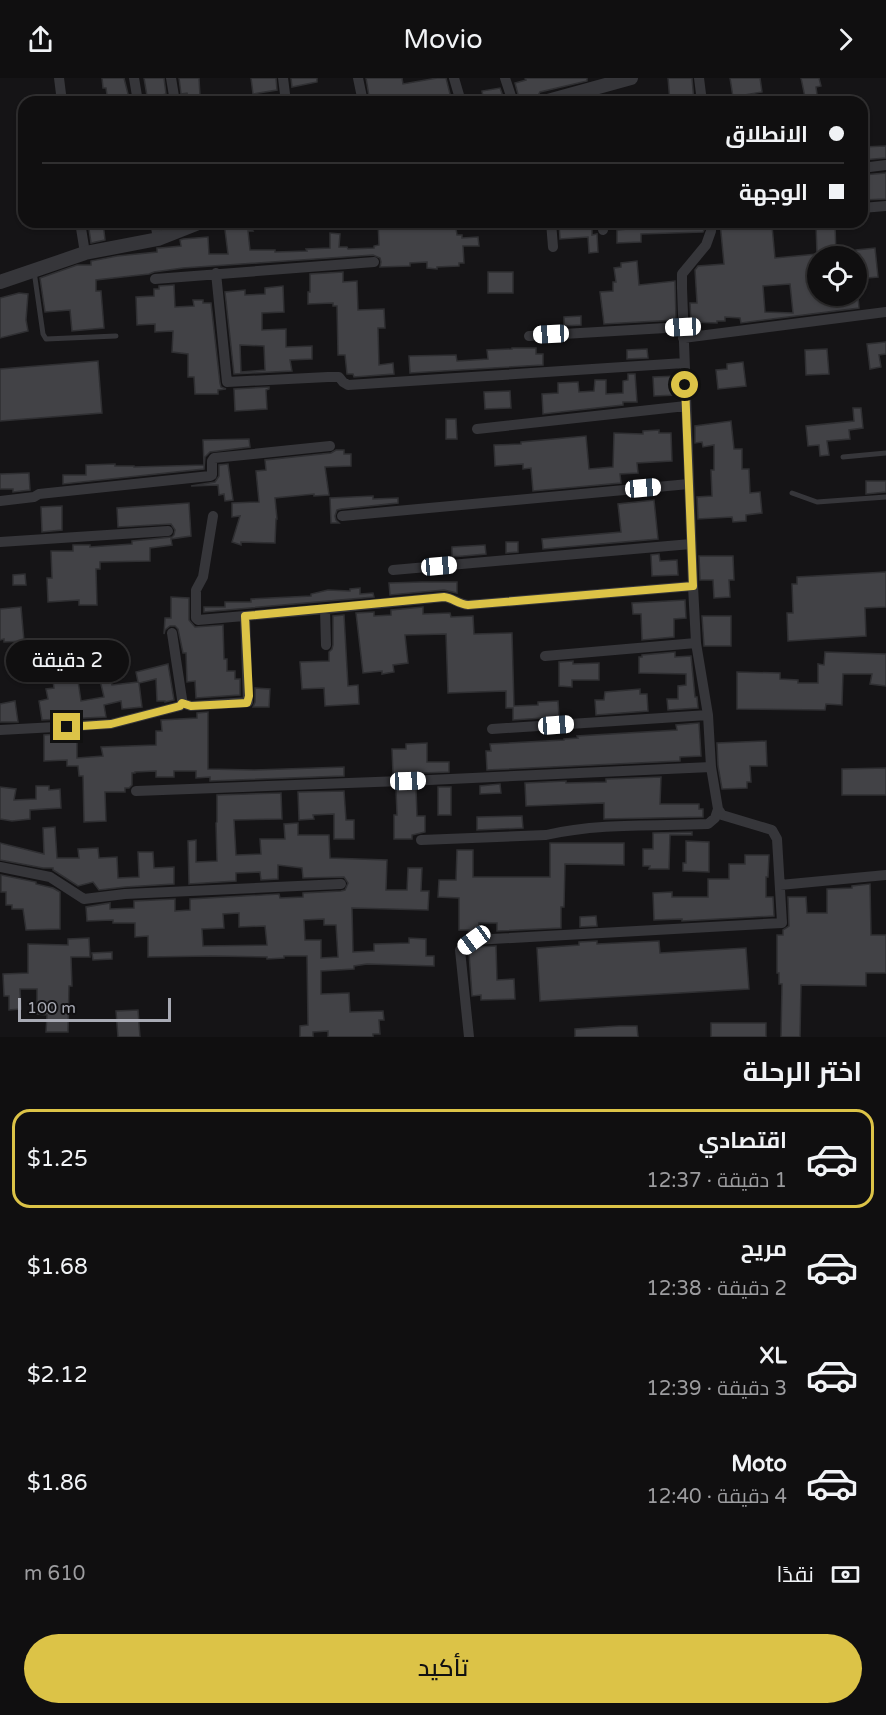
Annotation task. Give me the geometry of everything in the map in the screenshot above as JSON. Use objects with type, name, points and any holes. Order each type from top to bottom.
[{"type":"street","points":[[59,78],[61,96]]},
{"type":"street","points":[[134,78],[137,96]]},
{"type":"street","points":[[171,78],[174,96]]},
{"type":"street","points":[[283,78],[285,96]]},
{"type":"street","points":[[358,78],[362,96]]},
{"type":"street","points":[[454,78],[459,96]]},
{"type":"street","points":[[506,78],[511,96]]},
{"type":"street","points":[[586,96],[631,78]]},
{"type":"street","points":[[699,78],[701,96]]},
{"type":"street","points":[[868,167],[886,165]]},
{"type":"street","points":[[868,208],[886,206]]},
{"type":"street","points":[[81,228],[85,253]]},
{"type":"street","points":[[156,228],[158,239]]},
{"type":"street","points":[[0,282],[85,253],[158,239],[183,228]]},
{"type":"street","points":[[551,228],[553,247]]},
{"type":"street","points":[[469,1037],[460,950],[474,940],[782,923],[777,839],[772,830],[722,815],[718,809],[711,767],[708,715],[696,643],[682,274],[705,245],[711,228]]},
{"type":"street","points":[[155,279],[374,262]]},
{"type":"street","points":[[216,273],[227,382],[339,377],[348,386],[684,363]]},
{"type":"street","points":[[530,336],[683,333],[886,312]]},
{"type":"street","points":[[477,429],[686,406]]},
{"type":"street","points":[[0,501],[34,497],[39,494],[210,476],[214,458],[330,446]]},
{"type":"street","points":[[342,516],[689,484]]},
{"type":"street","points":[[213,516],[203,577],[196,590],[196,618],[198,620],[444,597],[468,605],[693,586]]},
{"type":"street","points":[[0,542],[168,531]]},
{"type":"street","points":[[393,570],[691,544]]},
{"type":"street","points":[[325,609],[326,645]]},
{"type":"street","points":[[182,703],[191,706],[248,702],[245,616]]},
{"type":"street","points":[[172,633],[182,703]]},
{"type":"street","points":[[545,656],[696,643]]},
{"type":"street","points":[[0,730],[111,724],[180,706],[182,703]]},
{"type":"street","points":[[492,729],[708,715]]},
{"type":"street","points":[[136,791],[711,767]]},
{"type":"street","points":[[421,840],[546,835],[601,828],[708,824],[715,818],[718,809]]},
{"type":"street","points":[[0,867],[50,877],[84,899],[125,894],[341,884]]},
{"type":"street","points":[[780,885],[886,875]]},
{"type":"lane","points":[[34,269],[43,334],[46,339],[116,336]]},
{"type":"lane","points":[[843,456],[886,453]]},
{"type":"lane","points":[[792,493],[817,502],[886,497]]},
{"type":"building","points":[[102,78],[124,78],[128,96],[107,96],[106,88],[103,88]]},
{"type":"building","points":[[144,78],[164,78],[166,94],[147,96]]},
{"type":"building","points":[[179,78],[199,78],[200,96],[181,94]]},
{"type":"building","points":[[251,78],[276,78],[277,90],[253,94]]},
{"type":"building","points":[[291,78],[317,78],[317,82],[292,87]]},
{"type":"building","points":[[366,78],[402,78],[403,84],[446,78],[450,96],[369,96]]},
{"type":"building","points":[[525,78],[587,78],[587,81],[540,92],[538,96],[518,96],[515,83],[526,80]]},
{"type":"building","points":[[668,78],[692,78],[694,96],[670,96]]},
{"type":"building","points":[[730,78],[760,78],[762,92],[733,96]]},
{"type":"building","points":[[801,78],[819,78],[821,86],[816,87],[817,96],[805,96]]},
{"type":"building","points":[[500,88],[503,96],[483,96],[482,91]]},
{"type":"building","points":[[886,146],[886,158],[868,160],[868,147]]},
{"type":"building","points":[[886,173],[886,199],[868,200],[868,174]]},
{"type":"building","points":[[89,228],[104,228],[105,240],[91,243]]},
{"type":"building","points":[[225,228],[251,228],[253,231],[248,231],[250,250],[275,250],[275,252],[330,248],[330,233],[340,234],[339,247],[374,248],[379,245],[378,228],[456,228],[457,235],[462,235],[462,238],[478,237],[479,246],[463,246],[464,263],[459,263],[459,266],[437,267],[437,269],[427,268],[427,262],[410,263],[410,266],[380,267],[380,258],[373,255],[183,268],[96,280],[96,291],[101,291],[104,328],[72,331],[70,310],[45,312],[40,278],[77,265],[91,265],[91,261],[117,256],[157,252],[157,248],[181,246],[180,240],[183,239],[208,237],[209,254],[228,254]]},
{"type":"building","points":[[559,228],[592,228],[592,235],[597,234],[598,252],[589,253],[588,237],[560,239]]},
{"type":"building","points":[[704,228],[704,230],[703,232],[641,234],[641,242],[617,243],[617,230]]},
{"type":"building","points":[[721,228],[772,228],[775,258],[807,255],[807,306],[859,306],[859,308],[741,323],[740,318],[725,317],[725,321],[717,321],[717,323],[691,322],[690,303],[697,303],[695,270],[698,266],[724,264]],"holes":[[[790,284],[793,313],[765,312],[763,286]]]},
{"type":"building","points":[[816,228],[835,228],[836,246],[817,246]]},
{"type":"building","points":[[875,248],[878,277],[867,278],[867,249]]},
{"type":"building","points":[[637,261],[639,285],[675,281],[676,320],[604,324],[600,292],[613,291],[613,282],[616,282],[614,268],[621,267],[621,263]]},
{"type":"building","points":[[343,272],[343,282],[357,281],[358,310],[384,309],[385,328],[378,328],[379,365],[393,363],[394,374],[354,377],[353,374],[347,374],[345,355],[338,355],[337,306],[333,306],[333,303],[308,304],[310,274]]},
{"type":"building","points":[[488,272],[513,272],[513,293],[488,293]]},
{"type":"building","points":[[174,285],[175,307],[194,306],[193,300],[211,303],[220,383],[221,387],[226,389],[218,390],[218,394],[195,394],[194,377],[188,377],[188,354],[172,352],[173,331],[155,332],[155,324],[137,325],[136,297],[154,296],[154,289],[159,289],[159,286]]},
{"type":"building","points":[[283,286],[284,312],[262,313],[262,330],[286,329],[286,347],[312,346],[312,359],[290,360],[292,371],[234,374],[225,292],[245,290],[245,295],[265,294],[265,288]],"holes":[[[240,345],[264,346],[265,370],[241,372]]]},
{"type":"building","points":[[19,293],[28,294],[26,320],[28,331],[0,338],[0,298]]},
{"type":"building","points":[[581,316],[581,325],[564,326],[564,317]]},
{"type":"building","points":[[886,342],[886,354],[879,355],[881,367],[870,369],[867,344]]},
{"type":"building","points":[[536,348],[536,354],[543,354],[543,365],[410,373],[409,356],[456,355],[457,361],[488,359],[487,350]]},
{"type":"building","points":[[647,349],[648,358],[627,359],[627,350]]},
{"type":"building","points":[[827,349],[829,374],[806,375],[805,350]]},
{"type":"building","points":[[98,361],[102,413],[0,421],[0,369]]},
{"type":"building","points":[[743,362],[746,386],[718,389],[716,370],[727,369],[727,364]]},
{"type":"building","points":[[628,374],[635,374],[637,402],[543,414],[542,394],[558,393],[558,383],[578,382],[579,392],[594,391],[595,380],[606,380],[606,394],[623,393],[623,381],[628,380]]},
{"type":"building","points":[[678,376],[678,395],[654,396],[653,377]]},
{"type":"building","points":[[269,387],[266,390],[267,409],[235,411],[234,389]]},
{"type":"building","points":[[510,391],[511,408],[485,409],[484,392]]},
{"type":"building","points":[[853,408],[861,408],[863,428],[849,430],[850,439],[827,441],[829,455],[820,456],[819,445],[808,446],[806,426],[854,421]]},
{"type":"building","points":[[446,419],[456,419],[457,439],[446,439]]},
{"type":"building","points":[[731,421],[734,449],[742,449],[742,469],[749,469],[750,493],[760,492],[762,513],[746,515],[746,521],[733,522],[732,517],[698,519],[697,497],[712,496],[711,470],[714,470],[714,445],[703,447],[702,442],[695,443],[695,426]]},
{"type":"building","points":[[659,430],[659,433],[671,433],[672,461],[637,463],[638,473],[620,474],[621,483],[533,491],[531,468],[523,469],[523,464],[495,466],[494,445],[586,436],[589,469],[613,467],[614,433],[643,434],[643,431]]},
{"type":"building","points":[[249,439],[250,447],[210,452],[205,457],[204,469],[63,484],[63,475],[86,475],[86,465],[115,464],[115,466],[134,467],[204,465],[203,440]]},
{"type":"building","points":[[344,450],[344,454],[351,454],[351,466],[325,467],[329,495],[314,496],[314,494],[275,498],[277,519],[275,543],[241,542],[241,545],[232,542],[240,516],[232,517],[232,503],[259,502],[256,471],[266,470],[265,460],[331,453]]},
{"type":"building","points":[[228,464],[233,500],[225,501],[224,494],[219,495],[218,485],[191,486],[215,482],[219,476],[219,465]]},
{"type":"building","points":[[29,473],[30,490],[13,492],[13,489],[0,489],[0,474]]},
{"type":"building","points":[[866,481],[886,481],[886,492],[866,494]]},
{"type":"building","points":[[373,496],[373,499],[398,498],[398,503],[337,510],[335,516],[339,523],[331,523],[330,498]]},
{"type":"building","points":[[654,500],[658,539],[543,549],[542,539],[621,532],[618,504]]},
{"type":"building","points":[[189,503],[191,536],[171,539],[172,545],[150,548],[150,561],[100,562],[100,569],[96,569],[97,605],[79,605],[79,600],[48,602],[47,578],[52,578],[51,551],[73,551],[73,545],[90,545],[90,547],[132,544],[132,541],[172,537],[175,530],[171,524],[118,527],[117,508]]},
{"type":"building","points":[[62,506],[62,530],[42,532],[41,507]]},
{"type":"building","points":[[506,542],[518,542],[518,552],[506,553]]},
{"type":"building","points":[[485,545],[486,554],[452,557],[452,547]]},
{"type":"building","points":[[659,554],[660,561],[677,560],[678,575],[652,576],[651,555]]},
{"type":"building","points":[[699,556],[733,556],[734,580],[729,580],[730,597],[714,598],[713,580],[700,580]]},
{"type":"building","points":[[886,572],[886,607],[865,608],[866,636],[788,641],[787,613],[793,613],[792,584],[797,584],[797,577]]},
{"type":"building","points":[[25,574],[26,585],[13,585],[13,575]]},
{"type":"building","points":[[457,582],[457,593],[444,590],[390,595],[389,583]]},
{"type":"building","points":[[360,588],[360,594],[373,593],[374,597],[204,612],[204,607],[225,607],[225,602],[251,602],[251,599],[311,596],[311,594],[328,590],[350,591],[350,589]]},
{"type":"building","points":[[171,597],[189,598],[189,620],[195,627],[223,625],[224,659],[227,659],[227,671],[235,671],[235,679],[240,679],[240,695],[196,698],[195,681],[187,682],[186,653],[183,653],[178,629],[170,626],[164,634],[165,618],[171,618]]},
{"type":"building","points":[[685,600],[686,618],[674,619],[674,637],[642,640],[641,614],[633,614],[632,603]]},
{"type":"building","points":[[21,607],[24,641],[4,642],[4,639],[0,640],[0,609]]},
{"type":"building","points":[[423,607],[423,614],[450,613],[451,617],[473,616],[474,634],[512,633],[514,706],[558,701],[559,717],[513,720],[513,708],[506,708],[506,691],[448,693],[446,634],[405,635],[408,663],[393,665],[394,672],[363,673],[356,613],[374,612],[374,616],[391,615],[391,610]]},
{"type":"building","points":[[344,615],[348,686],[358,685],[359,704],[325,706],[324,688],[302,689],[300,662],[329,661],[329,652],[333,645],[333,616]]},
{"type":"building","points":[[702,616],[731,616],[731,646],[704,646]]},
{"type":"building","points":[[72,640],[81,701],[104,697],[100,680],[110,678],[112,685],[138,682],[136,672],[168,664],[174,700],[157,701],[156,679],[139,683],[142,707],[122,709],[121,701],[104,705],[106,717],[42,720],[39,701],[48,699],[46,689],[54,688],[48,643]]},
{"type":"building","points":[[675,652],[675,657],[691,656],[698,708],[668,710],[667,699],[678,699],[678,686],[686,685],[686,674],[639,673],[639,657],[642,655]]},
{"type":"building","points":[[825,652],[886,654],[886,686],[870,684],[872,674],[843,674],[842,705],[826,704],[825,710],[737,709],[737,672],[780,673],[780,679],[798,680],[798,683],[818,683],[818,664],[824,665]]},
{"type":"building","points":[[573,661],[573,664],[599,663],[599,680],[572,680],[572,687],[559,686],[559,662]]},
{"type":"building","points":[[255,688],[270,689],[269,707],[253,707]]},
{"type":"building","points":[[640,689],[640,694],[647,694],[648,711],[596,715],[595,700],[604,700],[605,692]]},
{"type":"building","points":[[15,701],[18,722],[0,722],[0,704]]},
{"type":"building","points":[[208,712],[208,769],[344,767],[344,776],[210,781],[210,777],[196,778],[196,771],[174,771],[174,777],[156,777],[156,771],[135,772],[132,773],[132,785],[125,788],[125,792],[105,792],[106,821],[84,822],[83,776],[79,776],[78,766],[67,766],[67,760],[44,761],[44,735],[77,733],[77,758],[103,756],[101,747],[156,745],[156,731],[162,731],[161,720],[197,718],[197,713]]},
{"type":"building","points":[[699,723],[701,756],[680,757],[680,761],[487,770],[486,751],[491,751],[490,744],[677,730],[676,725]]},
{"type":"building","points":[[766,741],[767,766],[750,766],[751,782],[747,782],[747,788],[722,789],[717,743]]},
{"type":"building","points":[[427,743],[427,762],[449,762],[449,772],[393,774],[392,749],[406,749],[406,744]]},
{"type":"building","points":[[886,768],[886,795],[842,795],[842,769]]},
{"type":"building","points":[[661,777],[660,804],[699,804],[699,809],[703,809],[703,817],[604,819],[604,803],[526,806],[525,783],[606,782],[606,779]]},
{"type":"building","points":[[500,784],[501,793],[480,794],[480,786]]},
{"type":"building","points":[[36,786],[49,786],[49,790],[60,789],[61,808],[30,810],[30,819],[12,821],[0,819],[0,787],[16,789],[14,800],[36,799]]},
{"type":"building","points":[[438,787],[451,787],[451,815],[438,815]]},
{"type":"building","points":[[416,788],[417,816],[425,816],[425,832],[412,835],[412,839],[394,839],[394,815],[397,815],[396,789]]},
{"type":"building","points":[[344,791],[346,820],[354,820],[354,839],[334,839],[334,814],[313,815],[314,819],[299,820],[298,792]]},
{"type":"building","points":[[281,793],[282,819],[234,820],[236,855],[261,854],[260,839],[285,839],[284,824],[298,823],[298,835],[329,835],[330,858],[387,860],[386,890],[407,890],[408,868],[422,868],[421,891],[429,891],[428,910],[352,908],[353,952],[374,951],[374,944],[409,943],[409,938],[426,939],[426,956],[434,956],[434,966],[367,964],[354,966],[354,969],[321,971],[321,994],[349,993],[350,1012],[383,1011],[384,1020],[379,1020],[380,1034],[373,1034],[373,1037],[328,1037],[328,1031],[313,1032],[313,1037],[300,1037],[300,1026],[308,1025],[307,956],[267,959],[267,957],[212,956],[148,957],[148,936],[135,937],[135,923],[113,923],[113,920],[87,921],[86,907],[110,903],[110,909],[134,908],[134,901],[175,899],[175,911],[190,910],[190,899],[279,894],[280,898],[303,897],[303,893],[345,890],[348,883],[344,877],[303,878],[302,868],[278,865],[278,879],[261,880],[260,872],[236,873],[236,881],[189,884],[188,841],[196,840],[196,862],[217,861],[217,795]],"holes":[[[239,913],[239,927],[265,926],[267,945],[203,946],[202,929],[224,928],[223,914]],[[324,919],[324,925],[336,925],[338,957],[321,958],[321,940],[305,940],[304,920]]]},
{"type":"building","points":[[522,816],[523,828],[477,830],[477,817]]},
{"type":"building","points":[[55,827],[57,858],[79,858],[78,849],[98,848],[99,858],[117,857],[118,878],[139,877],[138,852],[153,852],[154,868],[174,867],[174,884],[99,890],[93,882],[78,886],[53,868],[0,860],[0,843],[44,854],[43,828]]},
{"type":"building","points":[[692,832],[692,835],[670,835],[669,869],[649,869],[650,866],[643,866],[643,849],[653,849],[653,833]]},
{"type":"building","points":[[686,841],[709,842],[709,872],[683,871],[683,863],[686,863]]},
{"type":"building","points":[[550,843],[624,843],[624,865],[565,864],[561,928],[497,931],[497,923],[479,923],[479,932],[469,934],[469,930],[459,930],[459,898],[438,897],[439,880],[456,880],[457,850],[473,850],[473,877],[550,877]]},
{"type":"building","points":[[745,855],[769,855],[766,897],[773,897],[774,916],[682,921],[682,919],[654,920],[653,893],[672,892],[672,897],[708,897],[708,879],[729,879],[729,864],[745,864]]},
{"type":"building","points":[[1,875],[36,882],[36,884],[60,892],[60,929],[26,930],[23,909],[12,909],[12,905],[6,905],[6,892],[1,892]]},
{"type":"building","points":[[870,884],[871,935],[886,935],[886,973],[866,973],[866,986],[801,985],[800,1037],[781,1037],[782,984],[779,984],[779,973],[777,973],[777,935],[783,935],[783,930],[789,926],[788,897],[806,897],[807,913],[827,913],[827,889],[852,888],[852,886]]},
{"type":"building","points":[[596,916],[597,926],[580,927],[580,917]]},
{"type":"building","points":[[89,938],[90,957],[71,957],[72,986],[69,986],[68,1032],[46,1032],[47,1015],[37,1014],[37,989],[20,989],[21,1009],[9,1010],[9,996],[4,996],[3,974],[28,973],[28,944],[68,945],[68,939]]},
{"type":"building","points":[[597,941],[597,944],[659,941],[660,953],[746,948],[749,989],[540,1001],[537,948],[579,945],[579,942]]},
{"type":"building","points":[[496,946],[497,980],[514,979],[515,999],[481,1000],[481,995],[472,996],[469,953],[477,947]]},
{"type":"building","points":[[112,952],[112,959],[93,960],[92,953]]},
{"type":"building","points":[[138,1010],[140,1037],[118,1037],[116,1011]]},
{"type":"building","points":[[711,1023],[766,1023],[766,1037],[711,1037]]},
{"type":"building","points":[[637,1026],[638,1037],[575,1037],[575,1029]]},
{"type":"route","points":[[67,727],[111,724],[180,706],[182,703],[191,706],[247,703],[249,696],[245,616],[444,597],[468,605],[693,586],[685,385]]}]
